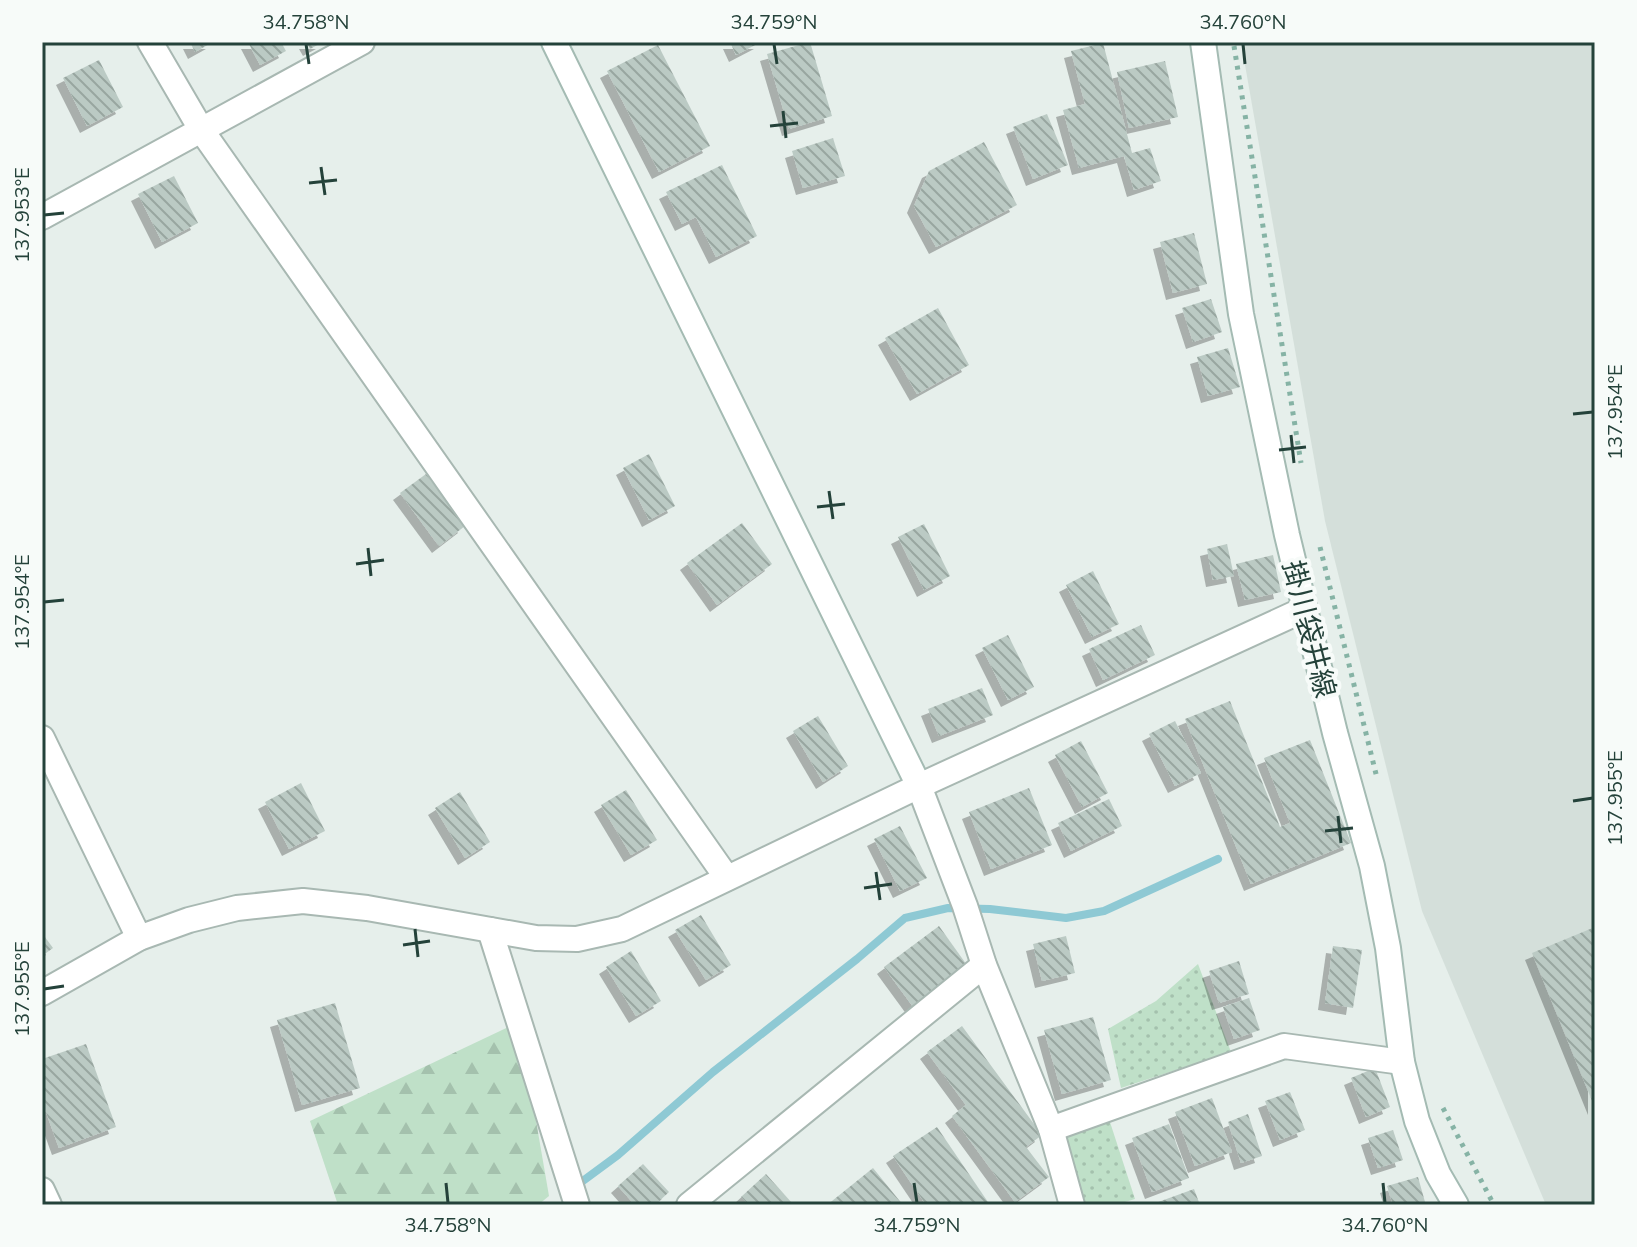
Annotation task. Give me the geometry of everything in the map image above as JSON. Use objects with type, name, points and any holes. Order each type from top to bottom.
[{"type":"street","points":[[150,42],[202,131],[727,878]]},
{"type":"street","points":[[42,217],[362,42]]},
{"type":"street","points":[[554,42],[919,786],[984,965],[1051,1129],[1072,1205]]},
{"type":"street","name":"掛川袋井線","points":[[1203,42],[1241,314],[1305,609],[1372,866],[1388,948],[1402,1062],[1417,1121],[1438,1174],[1456,1205]]},
{"type":"street","points":[[42,993],[139,938],[189,920],[237,908],[303,901],[367,908],[536,938],[577,939],[622,929],[919,786],[1305,609]]},
{"type":"street","points":[[42,738],[139,938]]},
{"type":"street","points":[[490,930],[577,1205]]},
{"type":"street","points":[[689,1205],[984,965]]},
{"type":"street","points":[[1051,1129],[1284,1046],[1402,1062]]},
{"type":"street","points":[[42,1190],[49,1205]]},
{"type":"path","points":[[1234,46],[1302,468]]},
{"type":"path","points":[[1318,541],[1381,791]]},
{"type":"path","points":[[1442,1107],[1494,1205]]},
{"type":"shaded area","points":[[1241,42],[1595,42],[1595,1205],[1546,1205],[1422,911],[1325,521]]},
{"type":"green space","points":[[1198,964],[1231,1052],[1121,1088],[1108,1029],[1156,1001]]},
{"type":"green space","points":[[519,1022],[549,1196],[538,1205],[338,1205],[310,1121]]},
{"type":"green space","points":[[1109,1119],[1135,1199],[1115,1205],[1085,1205],[1062,1135]]},
{"type":"building","points":[[190,42],[213,42],[195,52]]},
{"type":"building","points":[[248,42],[281,42],[286,51],[260,65]]},
{"type":"building","points":[[306,42],[323,42],[310,49]]},
{"type":"building","points":[[730,42],[761,42],[736,55]]},
{"type":"building","points":[[810,42],[832,116],[789,129],[767,54]]},
{"type":"building","points":[[1103,43],[1132,153],[1150,148],[1161,181],[1134,190],[1124,156],[1079,168],[1063,110],[1085,104],[1071,51]]},
{"type":"building","points":[[658,45],[710,146],[659,172],[607,71]]},
{"type":"building","points":[[99,60],[123,107],[87,126],[63,78]]},
{"type":"building","points":[[1165,61],[1178,117],[1129,128],[1117,72]]},
{"type":"building","points":[[1047,114],[1068,165],[1033,179],[1013,127]]},
{"type":"building","points":[[833,138],[845,176],[803,188],[792,151]]},
{"type":"building","points":[[984,142],[1017,205],[936,247],[914,206],[929,171]]},
{"type":"building","points":[[722,165],[757,236],[716,257],[696,217],[682,224],[666,192]]},
{"type":"building","points":[[174,176],[198,223],[162,242],[138,194]]},
{"type":"building","points":[[1194,233],[1207,284],[1173,293],[1160,242]]},
{"type":"building","points":[[1211,299],[1222,332],[1193,342],[1182,308]]},
{"type":"building","points":[[938,308],[969,365],[917,394],[885,338]]},
{"type":"building","points":[[1228,348],[1240,387],[1208,396],[1197,357]]},
{"type":"building","points":[[649,454],[675,506],[649,520],[623,468]]},
{"type":"building","points":[[426,474],[465,526],[439,546],[400,493]]},
{"type":"building","points":[[742,523],[772,564],[717,605],[687,563]]},
{"type":"building","points":[[924,524],[950,576],[924,590],[898,537]]},
{"type":"building","points":[[1227,544],[1234,576],[1213,580],[1207,549]]},
{"type":"building","points":[[1273,555],[1281,592],[1245,600],[1236,564]]},
{"type":"building","points":[[1093,571],[1119,624],[1092,637],[1066,585]]},
{"type":"building","points":[[1141,625],[1155,655],[1103,680],[1089,649]]},
{"type":"building","points":[[1008,635],[1034,687],[1008,700],[982,648]]},
{"type":"building","points":[[982,688],[993,715],[939,736],[928,709]]},
{"type":"building","points":[[1230,701],[1280,827],[1290,823],[1264,758],[1310,740],[1351,843],[1251,884],[1185,719]]},
{"type":"building","points":[[818,716],[848,766],[823,782],[793,731]]},
{"type":"building","points":[[1175,721],[1201,773],[1175,786],[1149,734]]},
{"type":"building","points":[[1081,741],[1108,793],[1082,807],[1055,755]]},
{"type":"building","points":[[301,783],[325,831],[289,849],[265,802]]},
{"type":"building","points":[[1029,788],[1052,845],[991,869],[969,812]]},
{"type":"building","points":[[626,790],[657,840],[631,855],[601,805]]},
{"type":"building","points":[[460,792],[490,842],[465,858],[435,808]]},
{"type":"building","points":[[1109,799],[1122,826],[1071,851],[1058,823]]},
{"type":"building","points":[[900,826],[927,878],[900,891],[874,839]]},
{"type":"building","points":[[701,915],[731,965],[706,980],[675,930]]},
{"type":"building","points":[[939,926],[969,968],[914,1008],[884,967]]},
{"type":"building","points":[[1595,927],[1595,1108],[1532,953]]},
{"type":"building","points":[[42,933],[53,948],[42,956]]},
{"type":"building","points":[[1066,936],[1075,973],[1042,981],[1033,944]]},
{"type":"building","points":[[1333,946],[1362,950],[1353,1008],[1325,1003]]},
{"type":"building","points":[[631,951],[661,1001],[636,1016],[606,967]]},
{"type":"building","points":[[1239,961],[1249,994],[1219,1003],[1209,971]]},
{"type":"building","points":[[1249,998],[1260,1030],[1234,1039],[1223,1007]]},
{"type":"building","points":[[335,1003],[360,1088],[302,1105],[277,1020]]},
{"type":"building","points":[[1093,1017],[1111,1080],[1062,1094],[1044,1030]]},
{"type":"building","points":[[962,1026],[1042,1135],[1026,1147],[1049,1177],[1015,1202],[952,1116],[966,1105],[927,1052]]},
{"type":"building","points":[[86,1044],[116,1127],[59,1148],[42,1101],[42,1059]]},
{"type":"building","points":[[1375,1068],[1390,1107],[1366,1117],[1351,1078]]},
{"type":"building","points":[[1290,1092],[1305,1130],[1280,1140],[1265,1101]]},
{"type":"building","points":[[1212,1098],[1232,1152],[1195,1166],[1175,1112]]},
{"type":"building","points":[[1248,1114],[1262,1156],[1241,1163],[1228,1122]]},
{"type":"building","points":[[1169,1124],[1189,1178],[1152,1192],[1132,1138]]},
{"type":"building","points":[[937,1127],[990,1205],[926,1205],[893,1156]]},
{"type":"building","points":[[1393,1130],[1403,1160],[1378,1168],[1368,1138]]},
{"type":"building","points":[[643,1164],[669,1192],[655,1205],[635,1205],[618,1186]]},
{"type":"building","points":[[873,1168],[903,1205],[827,1205]]},
{"type":"building","points":[[766,1174],[792,1203],[790,1205],[749,1205],[741,1197]]},
{"type":"building","points":[[1418,1177],[1425,1202],[1393,1205],[1387,1186]]},
{"type":"building","points":[[1194,1189],[1200,1205],[1150,1205]]},
{"type":"waterway","points":[[576,1186],[618,1155],[713,1072],[905,918],[948,908],[990,909],[1066,918],[1104,911],[1218,859]]}]
